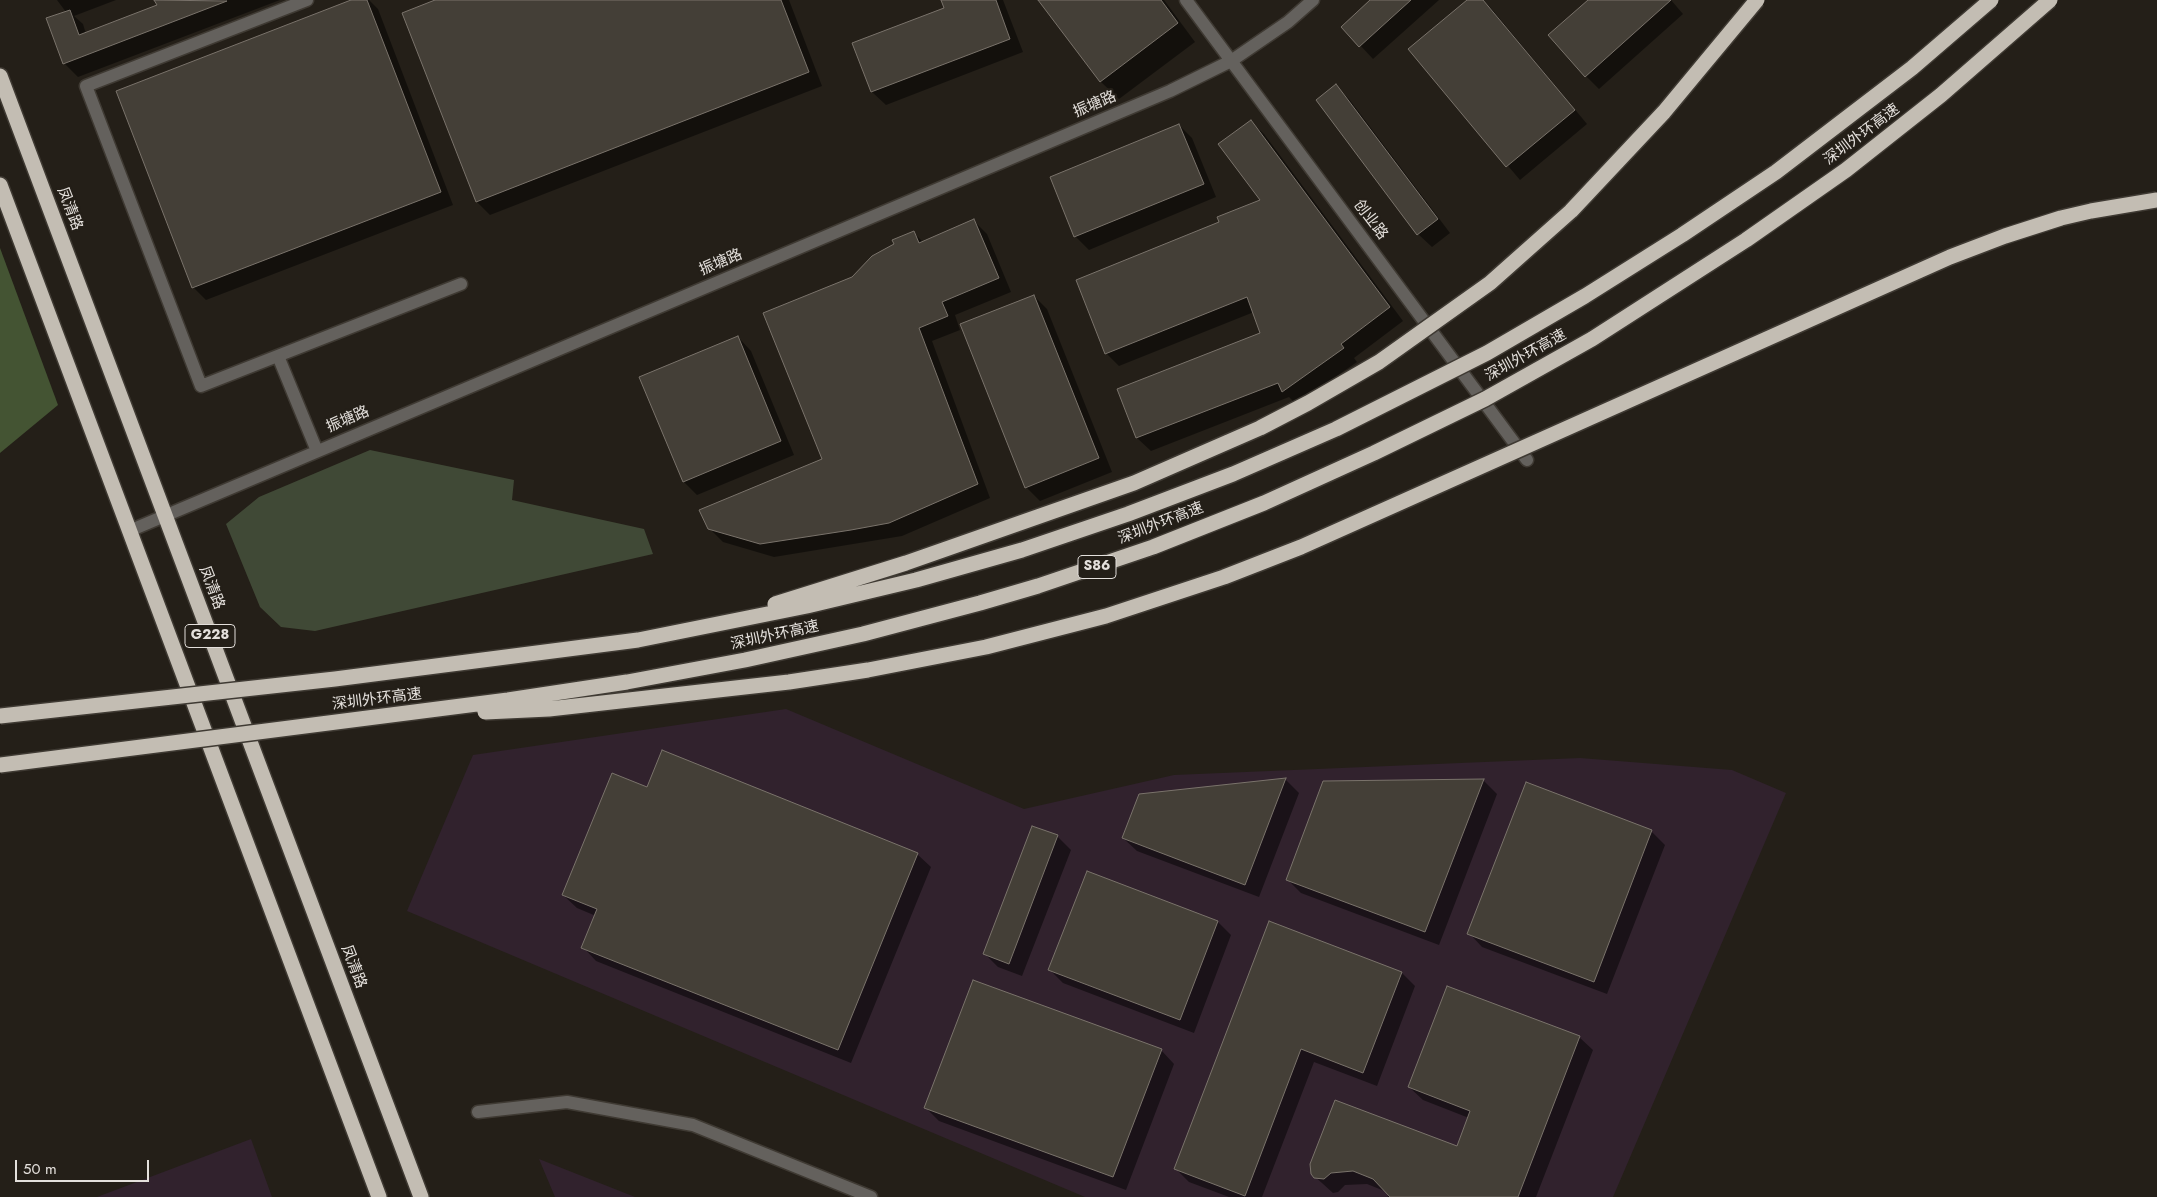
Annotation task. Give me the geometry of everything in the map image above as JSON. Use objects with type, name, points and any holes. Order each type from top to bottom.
[{"type":"highway","points":[[699,628],[906,563],[1117,490],[1243,436],[1332,390],[1379,362],[1454,310],[1490,283],[1552,229],[1634,146],[1757,0]]},
{"type":"highway","name":"深圳外环高速","points":[[0,716],[483,661],[638,640],[862,594],[1022,550],[1128,514],[1285,452],[1437,379],[1535,326],[1714,214],[1776,172],[1868,104],[1992,0]]},
{"type":"highway","name":"深圳外环高速","points":[[0,766],[389,717],[627,682],[745,660],[862,634],[980,603],[1047,583],[1153,546],[1264,503],[1374,453],[1485,399],[1592,338],[1688,278],[1796,206],[1894,133],[1988,56],[2050,0]]},
{"type":"highway","name":"凤清路","points":[[0,76],[421,1197]]},
{"type":"highway","name":"G228","points":[[0,185],[379,1197]]},
{"type":"highway","points":[[389,717],[549,709],[789,682],[947,655],[1025,638],[1106,616],[1216,580],[1301,547],[1950,257],[2005,236],[2061,218],[2157,200]]},
{"type":"street","points":[[307,0],[86,86],[201,386],[461,284]]},
{"type":"street","name":"创业路","points":[[1186,0],[1527,460]]},
{"type":"street","name":"振塘路","points":[[129,531],[1170,91],[1231,61],[1288,22],[1313,0]]},
{"type":"street","points":[[278,356],[317,451]]},
{"type":"street","points":[[478,1112],[567,1102],[693,1125],[871,1197]]},
{"type":"shaded area","points":[[786,709],[1024,809],[1174,775],[1580,758],[1732,770],[1786,793],[1613,1197],[1085,1197],[407,911],[473,755]]},
{"type":"shaded area","points":[[251,1139],[272,1197],[97,1197]]},
{"type":"shaded area","points":[[539,1159],[635,1197],[555,1197]]},
{"type":"green space","points":[[0,248],[58,405],[0,453]]},
{"type":"green space","points":[[370,450],[514,480],[512,500],[644,529],[653,554],[315,631],[281,627],[260,607],[226,524],[259,497]]},
{"type":"building","points":[[154,0],[227,1],[63,64],[46,18],[70,10],[79,35],[157,5]]},
{"type":"building","points":[[351,0],[367,0],[441,192],[192,288],[116,91]]},
{"type":"building","points":[[435,0],[781,0],[809,72],[476,202],[402,13]]},
{"type":"building","points":[[941,0],[996,0],[1010,39],[871,92],[852,43],[944,8]]},
{"type":"building","points":[[1038,0],[1161,0],[1178,23],[1100,82]]},
{"type":"building","points":[[1370,0],[1411,0],[1359,47],[1341,27]]},
{"type":"building","points":[[1467,0],[1483,0],[1575,110],[1506,167],[1408,49]]},
{"type":"building","points":[[1588,0],[1671,0],[1585,77],[1548,35]]},
{"type":"building","points":[[1336,84],[1438,219],[1417,235],[1316,100]]},
{"type":"building","points":[[1251,120],[1390,307],[1341,344],[1344,348],[1282,392],[1278,383],[1136,438],[1117,389],[1260,333],[1247,297],[1105,354],[1076,280],[1219,222],[1217,217],[1260,200],[1218,144]]},
{"type":"building","points":[[1179,124],[1204,184],[1074,237],[1050,177]]},
{"type":"building","points":[[974,219],[999,278],[942,302],[948,316],[919,328],[978,484],[889,523],[851,530],[760,544],[708,529],[699,510],[822,459],[763,313],[852,277],[872,256],[894,244],[892,240],[914,231],[919,243]]},
{"type":"building","points":[[1034,295],[1099,458],[1025,488],[960,324]]},
{"type":"building","points":[[738,336],[781,441],[683,482],[639,377]]},
{"type":"building","points":[[662,750],[918,853],[838,1050],[581,948],[597,909],[562,895],[612,773],[647,787]]},
{"type":"building","points":[[1286,778],[1245,885],[1122,838],[1139,794]]},
{"type":"building","points":[[1484,779],[1425,932],[1286,880],[1323,781]]},
{"type":"building","points":[[1526,782],[1652,830],[1594,982],[1467,934]]},
{"type":"building","points":[[1032,826],[1058,835],[1009,964],[983,954]]},
{"type":"building","points":[[1087,871],[1218,921],[1180,1020],[1048,970]]},
{"type":"building","points":[[1269,921],[1402,972],[1363,1073],[1301,1049],[1245,1196],[1174,1169]]},
{"type":"building","points":[[973,980],[1162,1049],[1113,1177],[924,1108]]},
{"type":"building","points":[[1447,986],[1580,1036],[1518,1197],[1390,1197],[1373,1179],[1353,1171],[1331,1173],[1324,1179],[1314,1178],[1311,1174],[1310,1164],[1335,1100],[1457,1146],[1470,1111],[1408,1087]]}]
